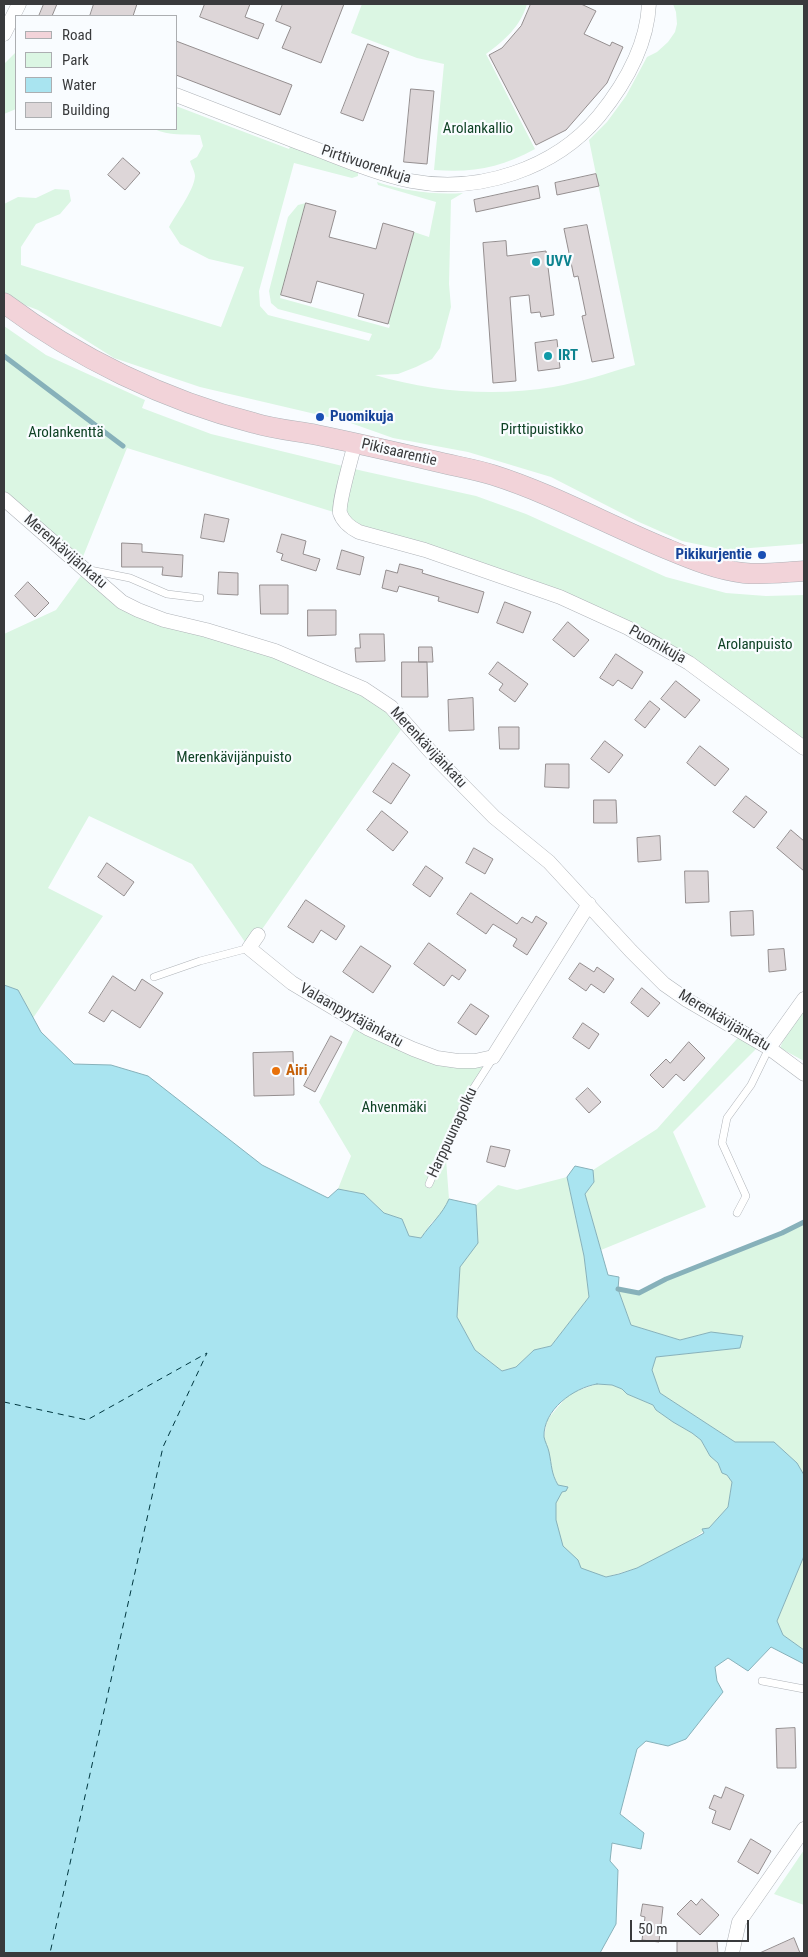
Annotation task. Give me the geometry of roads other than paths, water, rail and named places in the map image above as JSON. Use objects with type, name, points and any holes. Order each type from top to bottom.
[{"type":"street","name":"Pirttivuorenkuja","points":[[178,97],[392,176],[430,184],[480,182],[544,161],[574,142],[592,124],[624,82],[636,57],[645,34],[649,4]]},
{"type":"street","points":[[9,33],[15,16]]},
{"type":"street","name":"Pikisaarentie","points":[[4,303],[62,342],[128,377],[169,395],[254,423],[355,443],[492,475],[546,495],[653,544],[717,567],[744,573],[804,571]]},
{"type":"street","name":"Puomikuja","points":[[355,443],[340,508],[343,520],[349,527],[359,532],[425,550],[560,597],[628,628],[689,663],[804,748]]},
{"type":"street","name":"Merenkävijänkatu","points":[[4,499],[122,602],[164,620],[206,630],[275,651],[364,689],[391,707],[438,760],[494,817],[549,862],[664,984],[686,1000],[769,1048],[804,1074]]},
{"type":"street","points":[[493,1057],[588,904]]},
{"type":"street","points":[[249,948],[258,935]]},
{"type":"street","name":"Valaanpyytäjänkatu","points":[[249,948],[292,983],[369,1029],[413,1050],[437,1058],[458,1061],[475,1061],[493,1057]]},
{"type":"street","points":[[769,1048],[804,1000]]},
{"type":"street","points":[[732,1953],[739,1922],[804,1829]]},
{"type":"lane","points":[[86,569],[130,578],[167,594],[200,598]]},
{"type":"lane","points":[[154,977],[200,960],[249,948]]},
{"type":"lane","points":[[737,1213],[746,1196],[722,1143],[728,1118],[751,1085],[769,1048]]},
{"type":"lane","name":"Harppuunapolku","points":[[429,1184],[466,1100],[493,1057]]},
{"type":"lane","points":[[762,1681],[804,1689]]},
{"type":"water","points":[[4,985],[18,990],[41,1032],[74,1064],[111,1065],[148,1076],[262,1165],[328,1198],[338,1189],[364,1194],[384,1213],[402,1219],[409,1236],[421,1238],[443,1210],[449,1199],[476,1205],[478,1243],[460,1267],[457,1317],[475,1350],[502,1371],[516,1367],[534,1350],[551,1346],[589,1297],[584,1256],[567,1177],[575,1166],[593,1170],[594,1182],[585,1194],[608,1275],[619,1277],[618,1289],[631,1325],[680,1340],[711,1332],[743,1336],[740,1348],[656,1357],[652,1370],[660,1393],[735,1442],[774,1442],[797,1463],[804,1475],[804,1556],[777,1621],[783,1635],[804,1650],[804,1664],[771,1647],[748,1671],[728,1658],[715,1667],[717,1681],[723,1692],[686,1739],[668,1746],[646,1741],[637,1749],[620,1814],[644,1833],[641,1849],[612,1843],[610,1861],[618,1870],[616,1924],[600,1953],[4,1953]],"holes":[[[597,1384],[612,1385],[622,1389],[627,1394],[653,1405],[656,1410],[701,1440],[710,1456],[718,1463],[722,1473],[727,1475],[732,1482],[728,1507],[709,1528],[702,1529],[704,1533],[637,1568],[606,1577],[581,1568],[578,1560],[563,1546],[556,1520],[556,1503],[562,1492],[566,1491],[568,1487],[558,1485],[556,1481],[544,1437],[548,1418],[554,1409],[569,1395],[588,1386]]]},
{"type":"waterway","points":[[4,356],[123,446]]},
{"type":"waterway","points":[[618,1289],[639,1293],[666,1279],[782,1233],[804,1222]]},
{"type":"place","name":"UVV","points":[[536,262]]},
{"type":"place","name":"IRT","points":[[548,356]]},
{"type":"place","name":"Puomikuja","points":[[320,417]]},
{"type":"place","name":"Pikikurjentie","points":[[762,555]]},
{"type":"place","name":"Airi","points":[[276,1071]]},
{"type":"park label","name":"Arolankallio","points":[[478,129]]},
{"type":"park label","name":"Pirttipuistikko","points":[[542,430]]},
{"type":"park label","name":"Arolankenttä","points":[[66,433]]},
{"type":"park label","name":"Arolanpuisto","points":[[755,645]]},
{"type":"park label","name":"Merenkävijänpuisto","points":[[234,758]]},
{"type":"park label","name":"Ahvenmäki","points":[[394,1108]]}]
